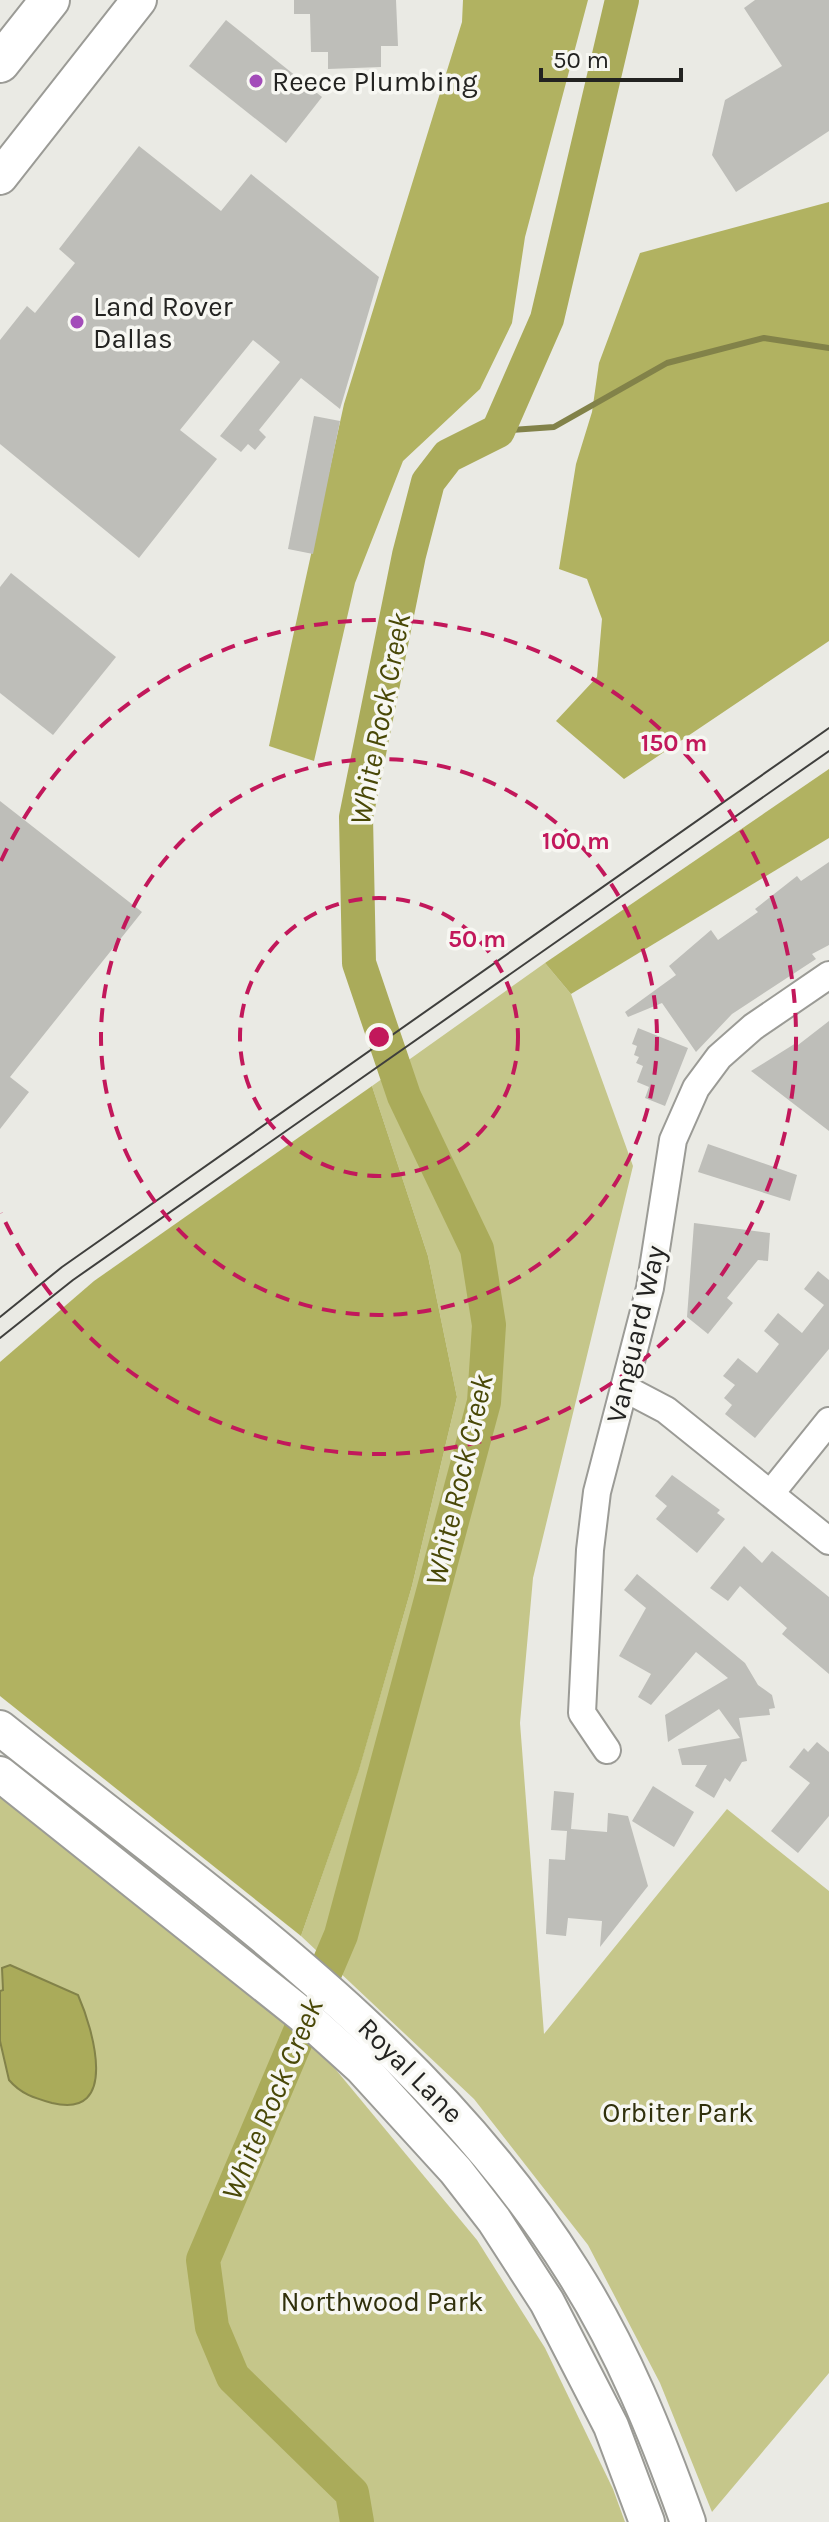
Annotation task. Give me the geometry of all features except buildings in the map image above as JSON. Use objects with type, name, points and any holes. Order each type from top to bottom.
[{"type":"highway","points":[[0,63],[50,0]]},
{"type":"main road","points":[[0,177],[139,0]]},
{"type":"main road","name":"Royal Lane","points":[[0,1728],[319,1982],[377,2033],[467,2127],[573,2270],[646,2411],[688,2522]]},
{"type":"main road","name":"Royal Lane","points":[[0,1774],[331,2040],[403,2110],[467,2186],[535,2281],[611,2426],[647,2522]]},
{"type":"main road","points":[[611,2426],[646,2411]]},
{"type":"street","name":"Vanguard Way","points":[[607,1750],[582,1713],[590,1550],[597,1492],[650,1288],[673,1140],[696,1088],[719,1057],[753,1027],[829,975]]},
{"type":"street","points":[[626,1389],[666,1410],[829,1541]]},
{"type":"street","points":[[771,1493],[829,1421]]},
{"type":"green space","name":"Orbiter Park","points":[[545,963],[571,994],[633,1166],[533,1578],[520,1723],[544,2034],[727,1809],[829,1891],[829,2373],[712,2512],[660,2383],[588,2245],[474,2099],[301,1936],[359,1769],[412,1586],[457,1397],[428,1256],[372,1086]]},
{"type":"green space","name":"Northwood Park","points":[[0,1797],[322,2053],[477,2240],[545,2348],[613,2489],[625,2522],[0,2522]]},
{"type":"shaded area","points":[[463,0],[588,0],[525,237],[512,323],[480,389],[403,461],[355,583],[314,761],[269,746],[344,404],[462,22]]},
{"type":"shaded area","points":[[829,202],[829,641],[624,779],[556,721],[597,677],[602,619],[587,579],[559,569],[576,464],[592,412],[599,363],[640,253]]},
{"type":"shaded area","points":[[829,769],[829,838],[571,994],[545,963]]},
{"type":"shaded area","points":[[372,1086],[428,1256],[457,1397],[412,1586],[359,1770],[301,1936],[0,1696],[0,1362],[94,1281]]},
{"type":"shaded area","points":[[10,1965],[78,1995],[90,2029],[96,2068],[94,2085],[87,2098],[73,2105],[52,2103],[28,2095],[9,2080],[0,2041],[0,1991],[3,1990],[2,1968]]},
{"type":"waterway","name":"White Rock Creek","points":[[357,2522],[352,2493],[233,2377],[212,2327],[203,2260],[341,1935],[484,1402],[489,1325],[477,1249],[404,1096],[359,963],[356,817],[409,555],[428,482],[448,456],[498,431],[547,319],[622,0]]},
{"type":"waterway","points":[[498,431],[554,427],[667,363],[764,338],[829,348]]},
{"type":"tram line","points":[[0,1317],[62,1267],[829,728]]},
{"type":"tram line","points":[[0,1338],[73,1280],[829,751]]},
{"type":"place","name":"Reece Plumbing","points":[[256,81]]},
{"type":"place","name":"Land Rover Dallas","points":[[77,322]]}]
